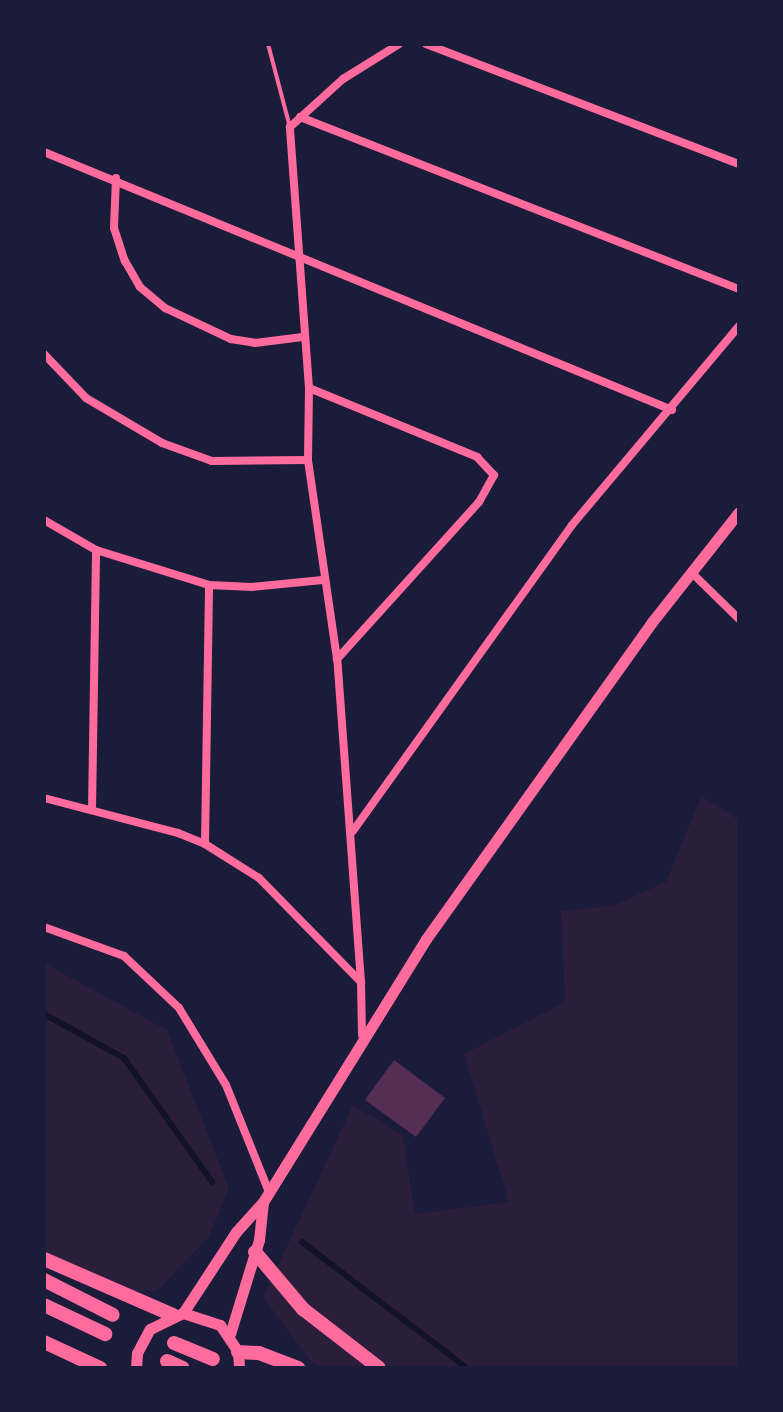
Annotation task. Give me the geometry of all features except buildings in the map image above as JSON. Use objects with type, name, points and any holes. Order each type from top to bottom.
[{"type":"highway","points":[[255,1252],[303,1309],[379,1368]]},
{"type":"highway","points":[[44,1259],[178,1314]]},
{"type":"highway","points":[[44,1280],[113,1315]]},
{"type":"highway","points":[[44,1305],[105,1334]]},
{"type":"highway","points":[[44,1342],[100,1368]]},
{"type":"highway","points":[[174,1343],[213,1359]]},
{"type":"highway","points":[[238,1352],[259,1353],[298,1368]]},
{"type":"highway","points":[[167,1361],[183,1368]]},
{"type":"main road","points":[[136,1368],[142,1340],[178,1314],[236,1232],[266,1197],[362,1035],[691,572],[739,512]]},
{"type":"main road","points":[[230,1334],[255,1252],[266,1197]]},
{"type":"main road","points":[[178,1314],[209,1318],[230,1334],[238,1352],[239,1368]]},
{"type":"street","points":[[362,1035],[353,831],[337,659],[323,580],[308,460],[309,388],[296,252],[290,127],[343,79],[399,44]]},
{"type":"street","points":[[426,44],[739,164]]},
{"type":"street","points":[[300,117],[739,289]]},
{"type":"street","points":[[44,152],[116,178],[672,410]]},
{"type":"street","points":[[116,178],[114,228],[125,261],[140,287],[165,308],[231,339],[255,343],[303,337]]},
{"type":"street","points":[[353,831],[395,765],[572,525],[672,410],[739,326]]},
{"type":"street","points":[[44,354],[107,414],[162,443],[212,461],[308,460]]},
{"type":"street","points":[[309,388],[477,457],[494,475],[479,502],[337,659]]},
{"type":"street","points":[[44,520],[55,530],[96,550],[209,585],[252,587],[323,580]]},
{"type":"street","points":[[44,533],[55,530]]},
{"type":"street","points":[[92,810],[96,550]]},
{"type":"street","points":[[691,572],[739,619]]},
{"type":"street","points":[[205,844],[209,585]]},
{"type":"street","points":[[44,798],[205,844],[288,903],[361,982]]},
{"type":"street","points":[[44,927],[124,956],[179,1008],[226,1085],[266,1197]]},
{"type":"lane","points":[[268,44],[290,127]]},
{"type":"shaded area","points":[[701,796],[739,820],[739,1368],[321,1368],[312,1363],[263,1297],[353,1105],[403,1136],[415,1214],[509,1202],[464,1054],[565,1002],[561,911],[612,906],[666,882]]},
{"type":"shaded area","points":[[44,963],[167,1030],[229,1188],[209,1237],[157,1291],[120,1292],[44,1265]]},
{"type":"waterway","points":[[44,1014],[124,1058],[212,1182]]},
{"type":"waterway","points":[[302,1242],[467,1368]]}]
